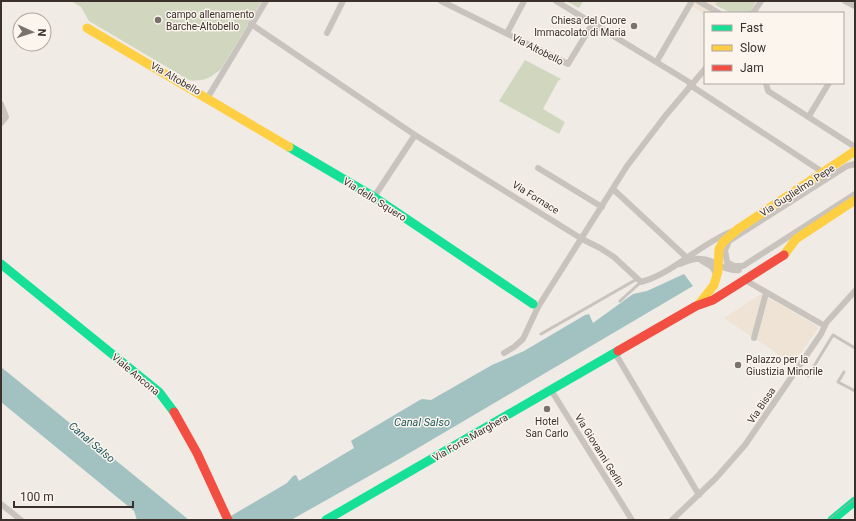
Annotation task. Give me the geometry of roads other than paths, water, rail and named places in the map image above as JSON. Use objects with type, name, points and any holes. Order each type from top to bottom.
[{"type":"street","name":"Via Altobello","points":[[88,28],[208,97],[250,24],[266,1]]},
{"type":"street","points":[[327,33],[343,1]]},
{"type":"street","name":"Via Altobello","points":[[441,1],[568,64],[593,23]]},
{"type":"street","points":[[507,33],[524,1]]},
{"type":"street","points":[[556,1],[657,61],[689,82],[690,85],[826,172],[855,162]]},
{"type":"street","points":[[698,1],[717,12]]},
{"type":"street","points":[[754,12],[761,1]]},
{"type":"street","points":[[845,1],[855,6]]},
{"type":"street","points":[[657,61],[690,2]]},
{"type":"street","name":"Via Fornace","points":[[250,24],[415,134],[582,239],[614,257],[639,281]]},
{"type":"street","points":[[504,353],[523,339],[536,305],[582,239],[612,189],[647,138],[704,70]]},
{"type":"street","points":[[766,84],[768,91],[855,146]]},
{"type":"street","points":[[809,116],[828,84]]},
{"type":"street","name":"Via dello Squero","points":[[208,97],[374,196],[536,305]]},
{"type":"street","points":[[1,104],[6,117],[1,123]]},
{"type":"street","points":[[374,196],[415,134]]},
{"type":"street","name":"Via Guglielmo Pepe","points":[[696,306],[711,291],[717,274],[719,249],[723,242],[738,229],[826,172],[855,151]]},
{"type":"street","points":[[855,162],[729,241],[725,250],[727,262],[734,266],[743,266],[855,194]]},
{"type":"street","points":[[538,168],[602,207]]},
{"type":"street","points":[[612,189],[686,257]]},
{"type":"street","name":"Via Forte Marghera","points":[[693,259],[707,259],[732,270],[746,268],[855,200]]},
{"type":"street","name":"Via Guglielmo Pepe","points":[[639,281],[674,266],[722,235],[738,229]]},
{"type":"street","name":"Via Forte Marghera","points":[[326,520],[696,306],[713,300],[784,255],[796,238]]},
{"type":"street","points":[[674,266],[693,259],[708,264],[717,274]]},
{"type":"street","name":"Viale Ancona","points":[[1,264],[159,392],[174,411],[189,435],[228,520]]},
{"type":"street","points":[[745,280],[825,326]]},
{"type":"street","name":"Via Bissa","points":[[672,520],[699,495],[730,462],[757,429],[825,326],[855,291]]},
{"type":"street","points":[[754,338],[766,293]]},
{"type":"street","points":[[615,353],[699,495]]},
{"type":"street","name":"Via Giovanni Gerlin","points":[[551,390],[632,520]]},
{"type":"street","points":[[832,520],[855,501]]},
{"type":"street","points":[[1,504],[21,520]]},
{"type":"lane","points":[[620,302],[639,281]]},
{"type":"lane","points":[[542,334],[639,281]]},
{"type":"lane","points":[[808,376],[834,335],[855,348]]},
{"type":"lane","points":[[844,372],[838,382],[855,391]]},
{"type":"water","name":"Canal Salso","points":[[684,274],[693,286],[401,458],[291,520],[224,520],[287,483],[293,476],[296,475],[299,481],[354,448],[351,441],[418,401],[422,399],[431,400],[492,365],[524,351],[585,315],[589,314],[593,323],[633,294],[647,291]]},
{"type":"water","name":"Canal Salso","points":[[1,367],[189,520],[137,520],[134,511],[1,402]]},
{"type":"tram line","points":[[828,520],[855,499]]},
{"type":"place","name":"campo allenamento Barche-Altobello","points":[[158,20]]},
{"type":"place","name":"Chiesa del Cuore Immacolato di Maria","points":[[634,26]]},
{"type":"place","name":"Palazzo per la Giustizia Minorile","points":[[738,365]]},
{"type":"place","name":"Hotel San Carlo","points":[[547,409]]}]
